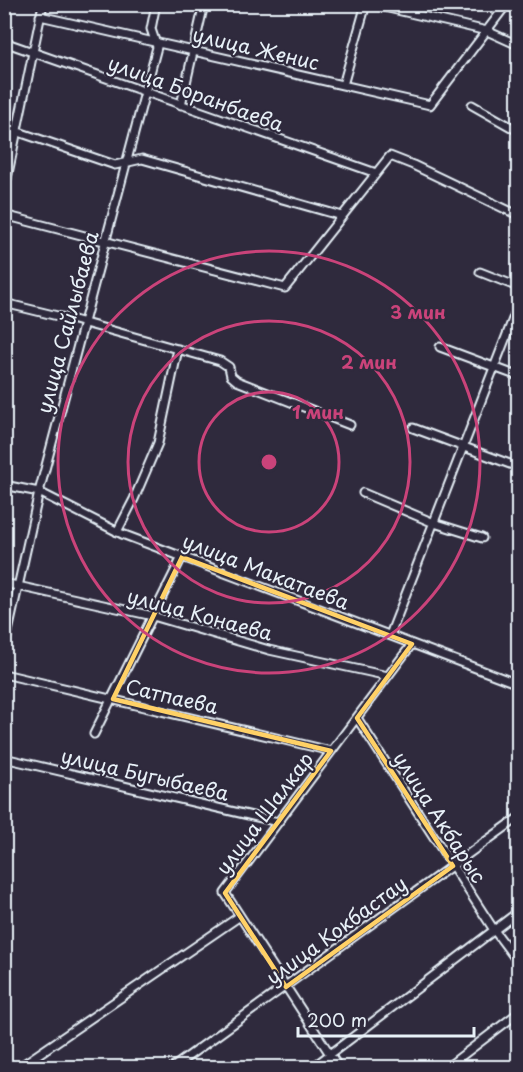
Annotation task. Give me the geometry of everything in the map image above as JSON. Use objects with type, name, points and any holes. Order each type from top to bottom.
[{"type":"street","points":[[4,194],[43,4]]},
{"type":"street","name":"улица Сайлыбаева","points":[[4,650],[39,492],[157,47],[151,29],[156,4]]},
{"type":"street","points":[[181,105],[204,4]]},
{"type":"street","points":[[343,85],[366,4]]},
{"type":"street","points":[[371,4],[487,31],[519,45]]},
{"type":"street","points":[[487,31],[507,4]]},
{"type":"street","name":"улица Женис","points":[[40,16],[430,105],[487,31]]},
{"type":"street","name":"улица Боранбаева","points":[[4,42],[376,173]]},
{"type":"street","points":[[472,105],[519,131]]},
{"type":"street","points":[[4,127],[115,165],[142,159],[342,216]]},
{"type":"street","points":[[4,215],[285,288],[390,156],[519,215]]},
{"type":"street","points":[[480,272],[519,287]]},
{"type":"street","points":[[4,303],[85,323],[225,363],[229,367],[231,376],[237,381],[350,425]]},
{"type":"street","points":[[390,635],[519,306]]},
{"type":"street","points":[[441,347],[519,376]]},
{"type":"street","points":[[117,532],[158,443],[178,349]]},
{"type":"street","points":[[413,428],[519,467]]},
{"type":"street","name":"улица Макатаева","points":[[4,484],[39,492],[117,532],[519,684]]},
{"type":"street","points":[[363,494],[434,523],[482,538]]},
{"type":"street","points":[[94,734],[182,557]]},
{"type":"street","name":"улица Конаева","points":[[4,584],[153,616],[269,650],[388,676]]},
{"type":"street","name":"улица Шалкар","points":[[339,1068],[225,893],[412,644]]},
{"type":"street","name":"Сатпаева","points":[[4,674],[332,751]]},
{"type":"street","name":"улица Акбарыс","points":[[357,718],[494,930],[519,962]]},
{"type":"street","name":"улица Бугыбаева","points":[[4,759],[278,822]]},
{"type":"street","name":"улица Кокбастау","points":[[172,1068],[519,818]]},
{"type":"street","points":[[312,1068],[519,912]]},
{"type":"street","points":[[18,1068],[240,916]]},
{"type":"street","points":[[446,1068],[519,1013]]},
{"type":"highlighted area","points":[[182,557],[412,644],[357,718],[453,866],[286,987],[225,893],[331,751],[113,699]]}]
